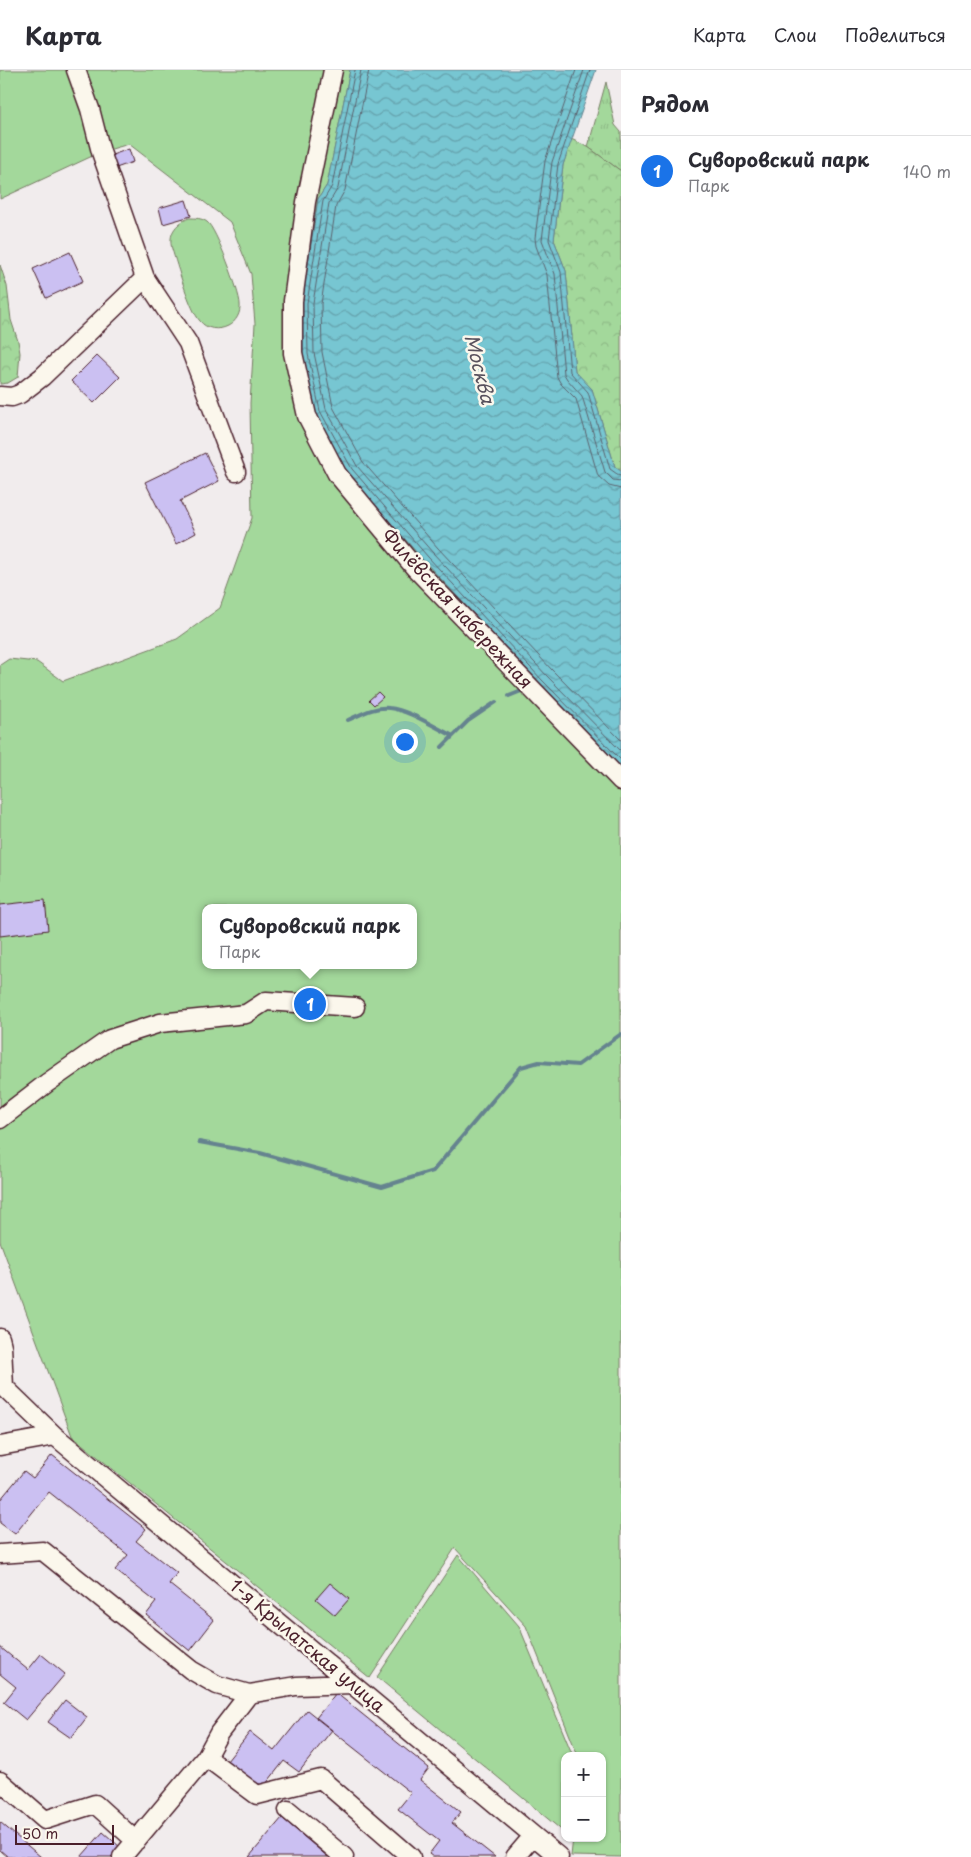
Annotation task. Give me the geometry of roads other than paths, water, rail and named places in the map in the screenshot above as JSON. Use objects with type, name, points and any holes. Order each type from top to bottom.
[{"type":"street","points":[[76,70],[90,109],[101,152],[145,278],[188,343],[236,472]]},
{"type":"street","name":"Филёвская набережная","points":[[333,70],[306,202],[293,301],[293,353],[307,416],[337,474],[415,568],[621,781]]},
{"type":"street","points":[[0,396],[12,397],[20,394],[42,377],[145,278]]},
{"type":"street","points":[[0,1119],[110,1039],[119,1036],[160,1024],[246,1014],[266,1001],[354,1007]]},
{"type":"street","points":[[0,1338],[2,1346],[2,1385]]},
{"type":"street","name":"1-я Крылатская улица","points":[[2,1385],[56,1436],[559,1857]]},
{"type":"street","points":[[0,1446],[56,1436]]},
{"type":"street","points":[[0,1554],[43,1551],[191,1670],[217,1685],[249,1694],[296,1686],[352,1684]]},
{"type":"street","points":[[122,1857],[206,1757],[219,1733],[249,1694]]},
{"type":"street","points":[[206,1757],[257,1795],[321,1779],[411,1857]]},
{"type":"street","points":[[0,1781],[45,1820],[94,1804],[136,1841]]},
{"type":"street","points":[[288,1810],[344,1857]]},
{"type":"street","points":[[516,1857],[533,1836]]},
{"type":"water","name":"Москва","points":[[350,70],[596,70],[563,165],[554,240],[566,271],[575,371],[592,389],[615,467],[621,471],[621,767],[424,561],[347,472],[315,413],[303,354],[302,303],[318,199],[327,185]]},
{"type":"waterway","points":[[509,696],[524,690]]},
{"type":"waterway","points":[[442,747],[468,721],[496,702]]},
{"type":"waterway","points":[[348,720],[373,710],[384,708],[397,709],[413,715],[453,736]]},
{"type":"waterway","points":[[199,1142],[260,1153],[382,1187],[433,1171],[521,1067],[539,1062],[578,1065],[621,1034]]},
{"type":"place","name":"Суворовский парк","points":[[310,1004]]}]
